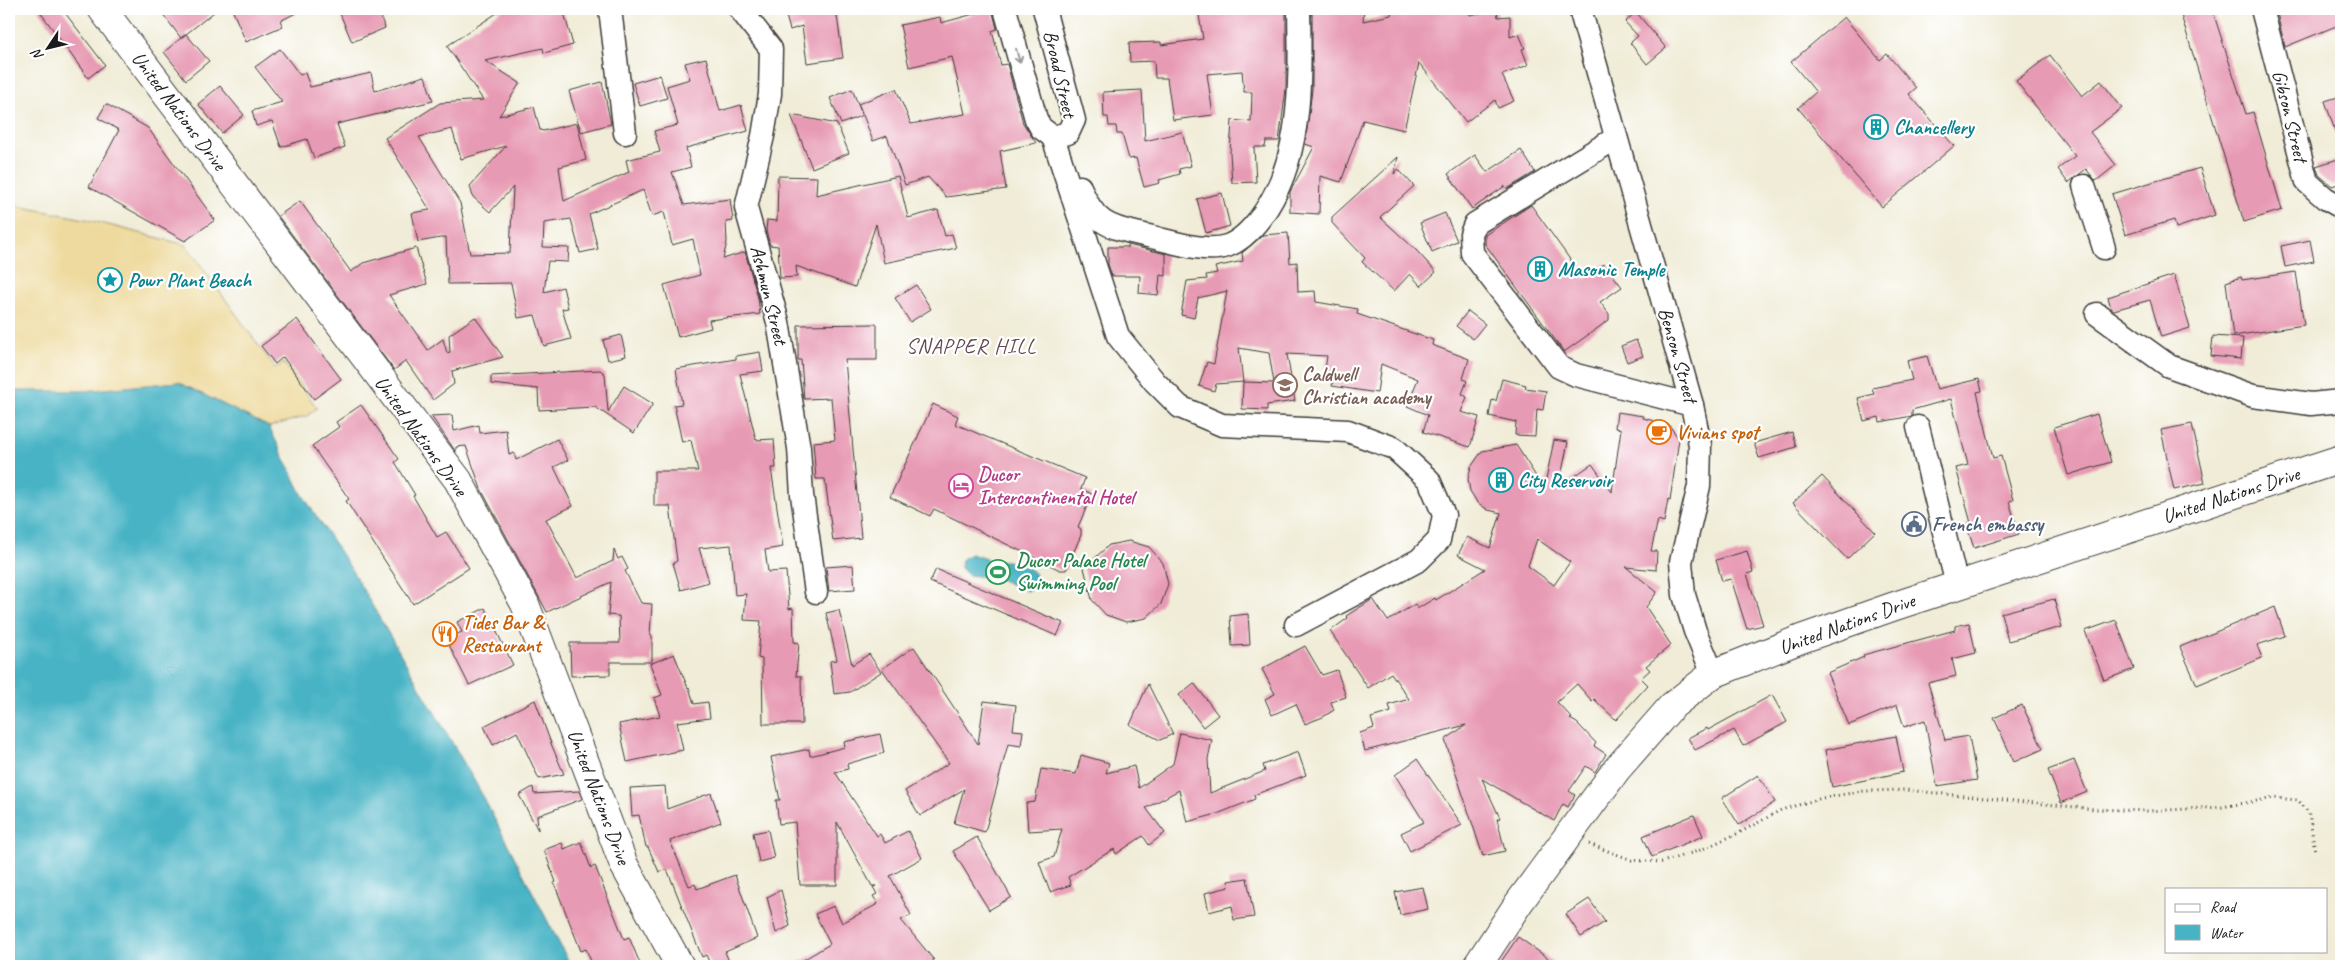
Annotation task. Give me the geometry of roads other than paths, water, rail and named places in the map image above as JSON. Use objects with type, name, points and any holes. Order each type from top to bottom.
[{"type":"main road","name":"United Nations Drive","points":[[102,9],[458,480],[525,604],[624,865],[680,966]]},
{"type":"main road","name":"United Nations Drive","points":[[1477,966],[1518,904],[1617,769],[1672,706],[1713,674],[1801,638],[2341,459]]},
{"type":"street","points":[[610,9],[625,133]]},
{"type":"street","name":"Ashmun Street","points":[[740,9],[771,49],[770,94],[763,136],[746,208],[778,322],[799,448],[802,495],[816,592]]},
{"type":"street","name":"Broad Street","points":[[1012,11],[1036,119],[1041,128],[1057,137],[1068,133],[1074,120],[1044,9]]},
{"type":"street","points":[[1057,137],[1088,207],[1106,225],[1196,247],[1226,246],[1250,232],[1272,202],[1287,162],[1297,116],[1299,9]]},
{"type":"street","name":"Benson Street","points":[[1580,9],[1692,405],[1700,445],[1699,486],[1681,562],[1684,595],[1695,631],[1713,674]]},
{"type":"street","name":"Gibson Street","points":[[2262,9],[2307,182],[2325,198],[2341,207]]},
{"type":"street","points":[[1057,137],[1118,336],[1155,382],[1180,407],[1222,425],[1348,431],[1394,448],[1429,480],[1444,515],[1439,540],[1419,560],[1296,625]]},
{"type":"street","points":[[1616,138],[1475,224],[1470,234],[1472,253],[1559,367],[1588,379],[1692,405]]},
{"type":"street","points":[[2084,186],[2104,248]]},
{"type":"street","points":[[2097,314],[2169,366],[2253,396],[2311,404],[2341,401]]},
{"type":"street","points":[[1918,426],[1957,585]]},
{"type":"water","points":[[178,382],[269,427],[302,494],[351,569],[478,787],[571,966],[9,966],[9,391],[84,391]]},
{"type":"water","name":"Ducor Palace Hotel Swimming Pool","points":[[971,554],[992,561],[1007,561],[1028,568],[1036,575],[1035,584],[1027,591],[997,578],[968,575],[961,568],[962,559]]},
{"type":"place","name":"Chancellery","points":[[1876,127]]},
{"type":"place","name":"Masonic Temple","points":[[1540,269]]},
{"type":"place","name":"Powr Plant Beach","points":[[110,280]]},
{"type":"place","name":"Caldwell Christian academy","points":[[1285,385]]},
{"type":"place","name":"Vivians spot","points":[[1659,432]]},
{"type":"place","name":"City Reservoir","points":[[1501,480]]},
{"type":"place","name":"Ducor Intercontinental Hotel","points":[[961,486]]},
{"type":"place","name":"French embassy","points":[[1914,524]]},
{"type":"place","name":"Ducor Palace Hotel Swimming Pool","points":[[998,572]]},
{"type":"place","name":"Tides Bar & Restaurant","points":[[445,634]]},
{"type":"district","name":"SNAPPER HILL","points":[[971,346]]}]
